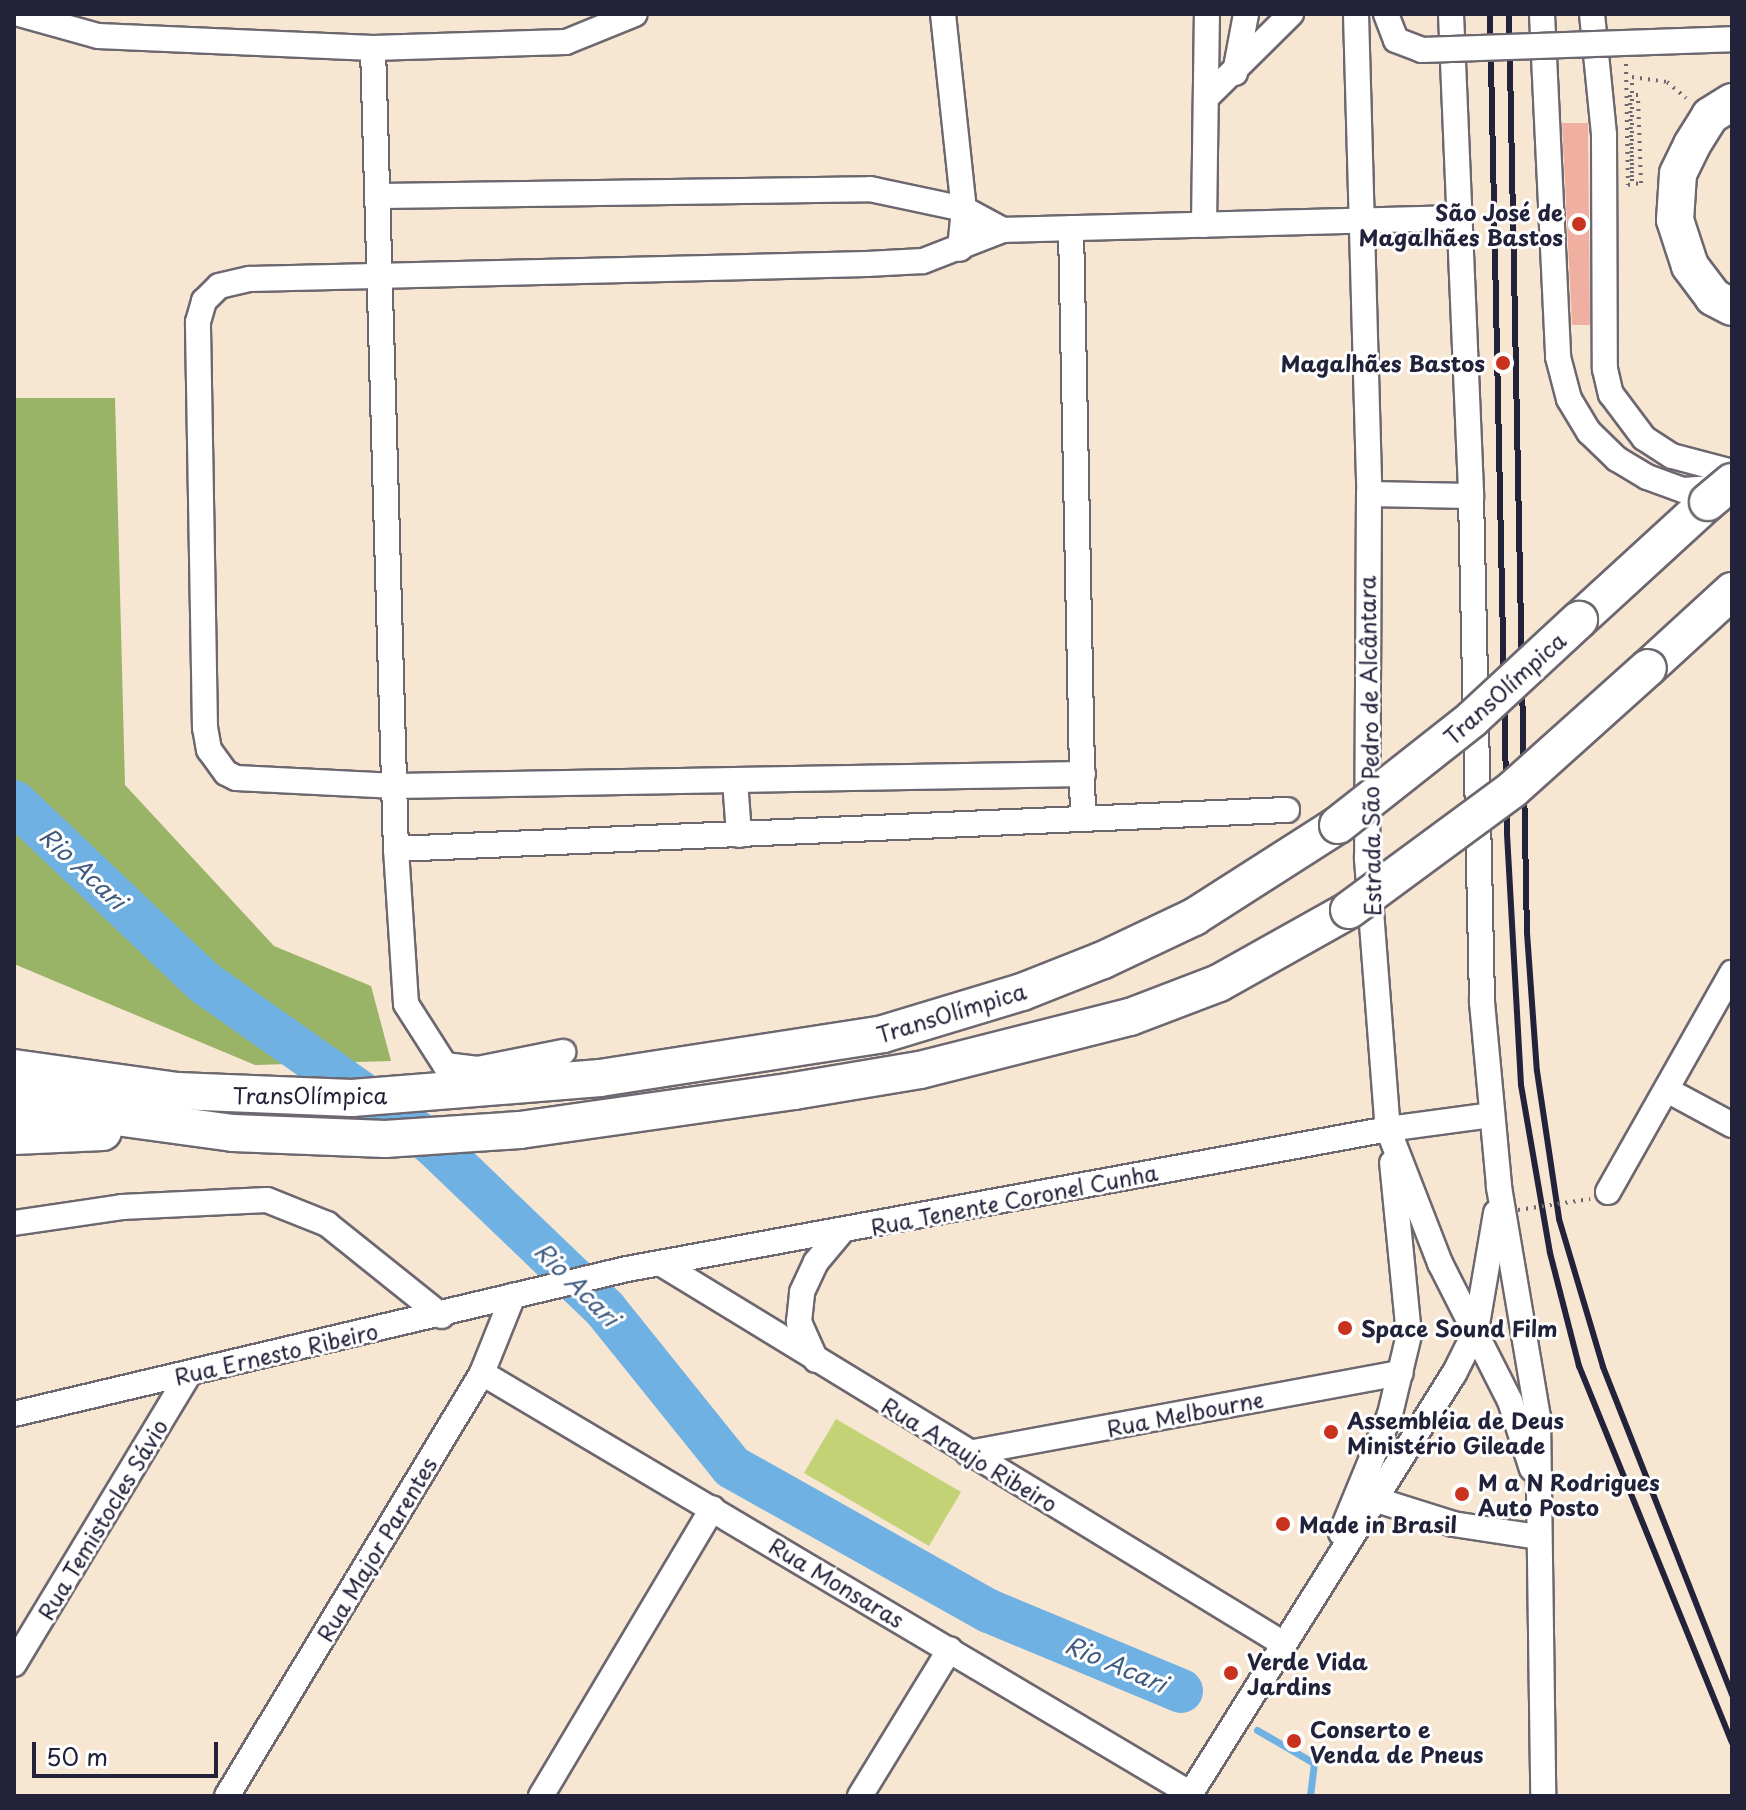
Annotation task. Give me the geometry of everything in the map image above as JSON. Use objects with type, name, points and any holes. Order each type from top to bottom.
[{"type":"highway","points":[[1732,102],[1710,116],[1692,145],[1678,174],[1675,220],[1690,266],[1713,297],[1732,307]]},
{"type":"highway","name":"TransOlímpica","points":[[14,1068],[177,1091],[352,1098],[464,1091],[600,1078],[799,1049],[883,1034],[994,1001],[1194,917],[1338,825],[1472,719],[1724,490]]},
{"type":"highway","name":"TransOlímpica","points":[[14,1103],[239,1133],[385,1139],[520,1130],[794,1091],[1036,1044],[1130,1017],[1219,983],[1349,910],[1513,789],[1732,591]]},
{"type":"highway","points":[[14,1045],[92,1081]]},
{"type":"highway","points":[[14,1136],[239,1133]]},
{"type":"street","points":[[19,14],[98,36],[373,48],[566,42],[635,14]]},
{"type":"street","points":[[943,14],[964,209],[960,249]]},
{"type":"street","points":[[1204,225],[1207,14]]},
{"type":"street","points":[[1235,73],[1246,14]]},
{"type":"street","points":[[1208,96],[1235,73],[1291,14]]},
{"type":"street","name":"Estrada São Pedro de Alcântara","points":[[1356,14],[1369,494],[1367,859],[1388,1129],[1440,1263],[1510,1401],[1540,1495]]},
{"type":"street","points":[[1386,14],[1396,40],[1422,50],[1732,39]]},
{"type":"street","name":"Estrada São Pedro de Alcântara","points":[[1451,14],[1457,218],[1471,496],[1482,1002],[1499,1187],[1538,1417],[1543,1796]]},
{"type":"street","name":"TransOlímpica","points":[[1542,14],[1558,357],[1569,399],[1589,432],[1617,459],[1647,477],[1683,490],[1724,490]]},
{"type":"street","points":[[1592,14],[1604,121],[1605,369],[1611,394],[1644,438],[1697,466],[1732,472]]},
{"type":"street","points":[[373,48],[381,196],[396,849],[406,1004],[445,1065],[478,1069],[563,1052]]},
{"type":"street","points":[[381,196],[870,189],[964,209],[1003,230]]},
{"type":"street","points":[[1083,774],[396,786],[236,778],[215,760],[205,728],[198,322],[204,301],[219,286],[250,279],[867,264],[923,261],[1003,230],[1457,218]]},
{"type":"street","points":[[1071,228],[1083,819]]},
{"type":"street","points":[[1369,494],[1471,496]]},
{"type":"street","points":[[735,780],[739,835]]},
{"type":"street","points":[[396,849],[1287,810]]},
{"type":"street","points":[[1599,1196],[1667,1090],[1732,973]]},
{"type":"street","points":[[1667,1090],[1732,1125]]},
{"type":"street","name":"Rua Tenente Coronel Cunha","points":[[537,1292],[627,1269],[1388,1129],[1492,1115]]},
{"type":"street","points":[[1323,1575],[1374,1456],[1401,1373],[1408,1303],[1388,1129]]},
{"type":"street","points":[[1190,1795],[1323,1575],[1377,1500],[1476,1330],[1499,1187]]},
{"type":"street","points":[[14,1223],[122,1207],[267,1200],[327,1224],[442,1316]]},
{"type":"street","points":[[816,1360],[799,1322],[802,1292],[816,1262],[842,1231]]},
{"type":"street","name":"Rua Araujo Ribeiro","points":[[660,1263],[1282,1643]]},
{"type":"street","name":"Rua Ernesto Ribeiro","points":[[14,1414],[537,1292]]},
{"type":"street","name":"Rua Major Parentes","points":[[227,1796],[482,1373],[513,1296]]},
{"type":"street","name":"Rua Monsaras","points":[[482,1373],[950,1649],[1130,1763],[1190,1795]]},
{"type":"street","name":"Rua Melbourne","points":[[968,1453],[1401,1373]]},
{"type":"street","name":"Rua Temistocles Sávio","points":[[14,1664],[189,1374]]},
{"type":"street","points":[[1377,1500],[1453,1524],[1538,1537]]},
{"type":"street","points":[[541,1796],[713,1508]]},
{"type":"street","points":[[860,1796],[950,1649]]},
{"type":"path","points":[[1626,42],[1628,185],[1641,183],[1638,95],[1630,95],[1632,181],[1632,77],[1667,82],[1693,105]]},
{"type":"path","points":[[1518,1210],[1599,1196]]},
{"type":"green space","points":[[14,398],[115,398],[125,785],[274,946],[371,986],[391,1061],[255,1065],[14,964]]},
{"type":"green space","points":[[836,1419],[961,1492],[929,1546],[804,1473]]},
{"type":"building","points":[[1562,123],[1588,123],[1590,325],[1572,325]]},
{"type":"waterway","name":"Rio Acari","points":[[14,802],[205,983],[432,1143],[605,1309],[732,1467],[989,1611],[1181,1691]]},
{"type":"waterway","points":[[1257,1730],[1314,1763],[1310,1796]]},
{"type":"railway","points":[[1490,14],[1507,834],[1521,1085],[1550,1253],[1579,1366],[1732,1742]]},
{"type":"railway","points":[[1509,14],[1527,933],[1537,1071],[1559,1219],[1603,1367],[1732,1695]]},
{"type":"place","name":"São José de Magalhães Bastos","points":[[1579,224]]},
{"type":"place","name":"Magalhães Bastos","points":[[1503,363]]},
{"type":"place","name":"Space Sound Film","points":[[1345,1328]]},
{"type":"place","name":"Assembléia de Deus Ministério Gileade","points":[[1331,1432]]},
{"type":"place","name":"M a N Rodrigues Auto Posto","points":[[1462,1494]]},
{"type":"place","name":"Made in Brasil","points":[[1283,1524]]},
{"type":"place","name":"Verde Vida Jardins","points":[[1231,1673]]},
{"type":"place","name":"Conserto e Venda de Pneus","points":[[1294,1741]]}]
